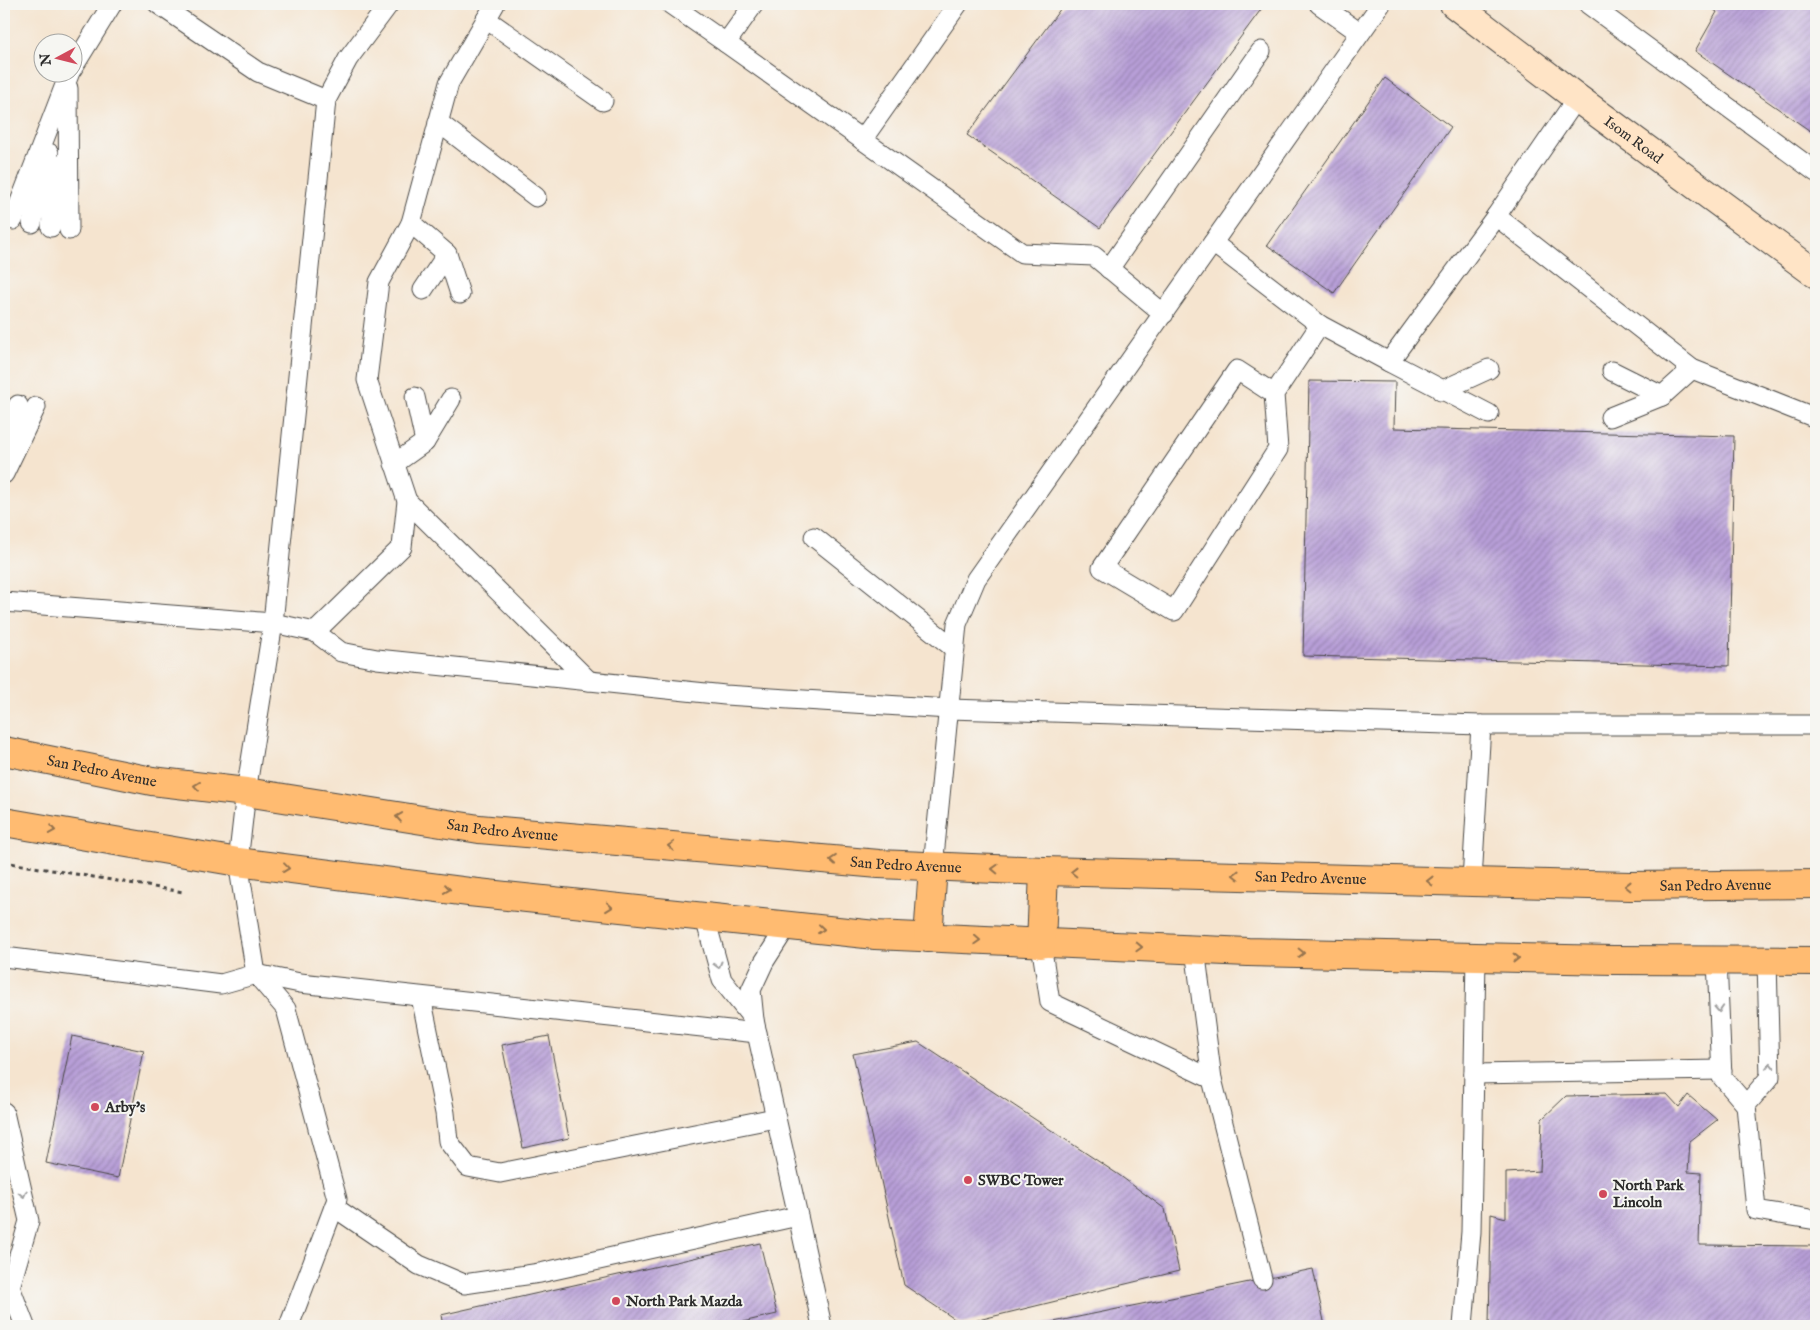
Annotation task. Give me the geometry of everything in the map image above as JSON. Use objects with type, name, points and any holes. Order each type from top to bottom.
[{"type":"main road","name":"San Pedro Avenue","points":[[4,752],[152,781],[246,792],[479,829],[879,864],[1044,871],[1630,886],[1816,884]]},
{"type":"main road","points":[[4,822],[238,862],[469,892],[787,926],[928,938],[1041,944],[1476,957],[1816,961]]},
{"type":"main road","points":[[928,938],[933,867]]},
{"type":"main road","points":[[1041,944],[1044,871]]},
{"type":"street","name":"Isom Road","points":[[1454,4],[1577,98],[1816,274]]},
{"type":"lane","points":[[82,53],[112,4]]},
{"type":"lane","points":[[158,4],[258,72],[326,100]]},
{"type":"lane","points":[[289,1326],[337,1199],[286,1010],[256,974],[238,862],[246,792],[273,623],[326,100],[348,59],[389,4]]},
{"type":"lane","points":[[670,4],[1022,253],[1094,256],[1164,314]]},
{"type":"lane","points":[[726,43],[754,4]]},
{"type":"lane","points":[[862,140],[958,4]]},
{"type":"lane","points":[[1318,4],[1360,33]]},
{"type":"lane","points":[[933,867],[957,624],[976,579],[1381,4]]},
{"type":"lane","points":[[1588,4],[1816,172]]},
{"type":"lane","points":[[315,632],[402,547],[407,501],[367,380],[379,282],[411,223],[449,83],[491,12],[604,101]]},
{"type":"lane","points":[[1109,269],[1261,51]]},
{"type":"lane","points":[[13,220],[67,82]]},
{"type":"lane","points":[[32,223],[68,82]]},
{"type":"lane","points":[[60,228],[69,82]]},
{"type":"lane","points":[[1389,362],[1496,216],[1577,98]]},
{"type":"lane","points":[[438,122],[536,197]]},
{"type":"lane","points":[[1496,216],[1692,369],[1816,418]]},
{"type":"lane","points":[[411,223],[447,254],[460,294]]},
{"type":"lane","points":[[1214,243],[1320,325],[1441,391],[1489,414]]},
{"type":"lane","points":[[423,290],[447,254]]},
{"type":"lane","points":[[1274,394],[1237,370],[1102,568],[1174,611],[1278,449],[1274,394],[1320,325]]},
{"type":"lane","points":[[1441,391],[1490,369]]},
{"type":"lane","points":[[1610,417],[1662,396],[1692,369]]},
{"type":"lane","points":[[1612,371],[1662,396]]},
{"type":"lane","points":[[415,397],[426,442]]},
{"type":"lane","points":[[394,464],[426,442],[452,399]]},
{"type":"lane","points":[[4,454],[27,406],[4,474]]},
{"type":"lane","points":[[407,501],[589,681]]},
{"type":"lane","points":[[814,537],[955,649]]},
{"type":"lane","points":[[4,602],[273,623],[315,632],[341,652],[377,659],[725,695],[949,708],[1481,725],[1816,725]]},
{"type":"lane","points":[[1472,881],[1481,725]]},
{"type":"lane","points":[[709,918],[708,929],[722,980],[756,1027]]},
{"type":"lane","points":[[787,926],[764,962],[752,990],[756,1027],[822,1326]]},
{"type":"lane","points":[[1041,944],[1050,1002],[1212,1079]]},
{"type":"lane","points":[[1195,949],[1212,1079],[1262,1279]]},
{"type":"lane","points":[[4,957],[221,984],[256,974],[300,983],[421,997],[756,1027]]},
{"type":"lane","points":[[1463,1326],[1471,1232],[1476,957]]},
{"type":"lane","points":[[1717,960],[1722,1077],[1746,1105],[1756,1210],[1816,1220]]},
{"type":"lane","points":[[1746,1105],[1770,1077],[1767,961]]},
{"type":"lane","points":[[421,997],[445,1113],[448,1141],[468,1167],[500,1173],[776,1118]]},
{"type":"lane","points":[[1474,1074],[1722,1070]]},
{"type":"lane","points":[[4,1112],[29,1221],[7,1287],[25,1326]]},
{"type":"lane","points":[[334,1207],[419,1265],[464,1284],[540,1273],[798,1216]]},
{"type":"path","points":[[4,862],[184,892]]},
{"type":"building","points":[[1064,4],[1265,4],[1100,228],[967,135]]},
{"type":"building","points":[[1706,4],[1816,4],[1816,135],[1695,51],[1717,12]]},
{"type":"building","points":[[1385,78],[1451,127],[1334,293],[1267,245]]},
{"type":"building","points":[[1309,381],[1395,382],[1394,428],[1734,436],[1729,666],[1303,656]]},
{"type":"building","name":"Arby's","points":[[72,1036],[144,1051],[118,1178],[46,1163]]},
{"type":"building","points":[[549,1036],[569,1138],[523,1148],[502,1045]]},
{"type":"building","name":"SWBC Tower","points":[[918,1042],[1119,1175],[1165,1209],[1179,1271],[962,1324],[904,1285],[853,1054]]},
{"type":"building","name":"North Park Lincoln","points":[[1667,1094],[1679,1107],[1688,1095],[1717,1120],[1690,1141],[1688,1172],[1701,1173],[1699,1245],[1816,1246],[1816,1326],[1489,1326],[1491,1214],[1506,1218],[1506,1173],[1540,1171],[1542,1119],[1566,1096]]},
{"type":"building","points":[[760,1243],[777,1314],[738,1323],[738,1326],[443,1326],[441,1315]]},
{"type":"building","points":[[1313,1269],[1325,1326],[1039,1326],[1039,1325]]},
{"type":"place","name":"Arby's","points":[[95,1107]]},
{"type":"place","name":"SWBC Tower","points":[[968,1180]]},
{"type":"place","name":"North Park Lincoln","points":[[1603,1194]]},
{"type":"place","name":"North Park Mazda","points":[[616,1301]]}]
